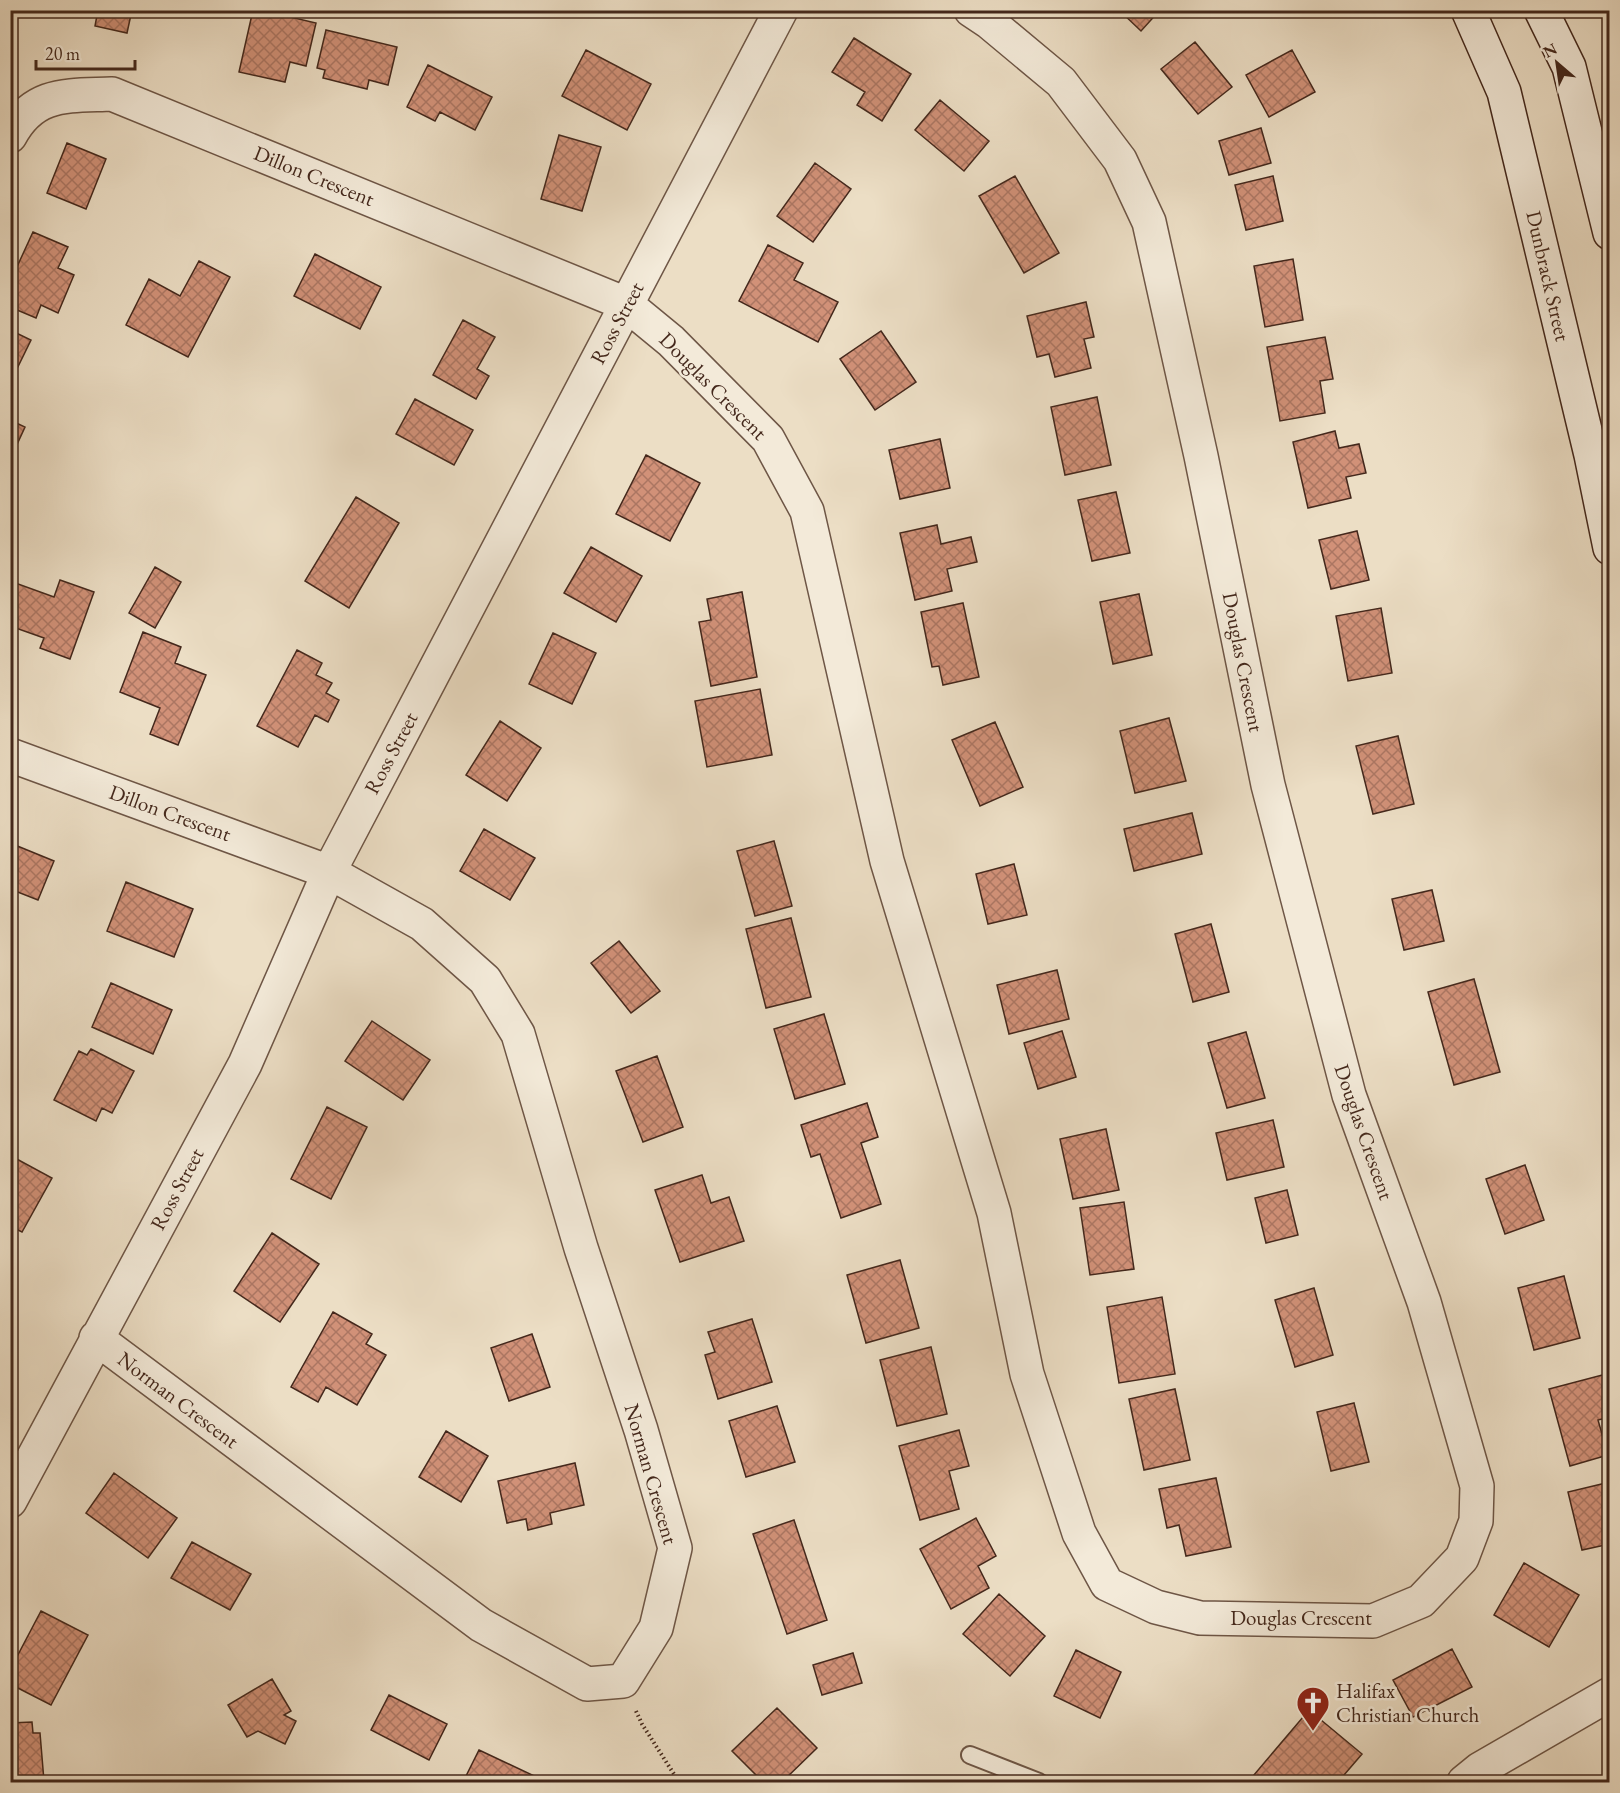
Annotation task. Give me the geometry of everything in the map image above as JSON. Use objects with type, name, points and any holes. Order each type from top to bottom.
[{"type":"street","name":"Ross Street","points":[[10,1501],[245,1064],[329,872],[781,10]]},
{"type":"street","name":"Douglas Crescent","points":[[627,304],[671,341],[768,439],[807,511],[886,861],[994,1213],[1027,1374],[1079,1533],[1107,1584],[1156,1607],[1200,1618],[1373,1621],[1421,1600],[1462,1558],[1476,1521],[1477,1486],[1424,1302],[1349,1095],[1268,785],[1203,467],[1149,222],[1120,160],[1061,82],[989,22],[971,10]]},
{"type":"street","name":"Dunbrack Street","points":[[1468,10],[1504,92],[1591,455],[1610,548]]},
{"type":"street","points":[[1540,10],[1569,67],[1610,233]]},
{"type":"street","name":"Dillon Crescent","points":[[10,136],[36,105],[64,96],[112,94],[627,304]]},
{"type":"street","name":"Dillon Crescent","points":[[10,755],[329,872]]},
{"type":"street","name":"Norman Crescent","points":[[96,1338],[481,1625],[587,1684],[623,1681],[657,1628],[675,1548],[641,1430],[581,1248],[518,1034],[485,980],[422,924],[329,872]]},
{"type":"street","points":[[1464,1782],[1480,1769],[1610,1694]]},
{"type":"lane","points":[[970,1755],[1039,1782]]},
{"type":"path","points":[[623,1681],[642,1724],[679,1782]]},
{"type":"building","points":[[98,10],[132,10],[127,33],[95,26]]},
{"type":"building","points":[[253,10],[291,10],[290,17],[316,23],[306,66],[290,62],[285,82],[239,72]]},
{"type":"building","points":[[1119,10],[1160,10],[1141,31]]},
{"type":"building","points":[[326,30],[397,47],[388,85],[369,80],[367,89],[323,78],[325,70],[317,68]]},
{"type":"building","points":[[854,38],[911,74],[882,121],[857,105],[865,92],[832,72]]},
{"type":"building","points":[[1195,42],[1232,87],[1198,114],[1161,69]]},
{"type":"building","points":[[586,50],[651,84],[627,130],[562,96]]},
{"type":"building","points":[[1292,50],[1315,92],[1269,117],[1246,75]]},
{"type":"building","points":[[428,65],[492,97],[475,130],[440,112],[435,121],[407,107]]},
{"type":"building","points":[[940,100],[989,141],[964,171],[915,130]]},
{"type":"building","points":[[1261,128],[1271,163],[1229,175],[1219,141]]},
{"type":"building","points":[[559,135],[601,147],[582,211],[541,199]]},
{"type":"building","points":[[67,143],[106,159],[86,209],[47,193]]},
{"type":"building","points":[[815,163],[851,189],[813,242],[777,216]]},
{"type":"building","points":[[1015,176],[1059,253],[1024,273],[979,196]]},
{"type":"building","points":[[1273,176],[1283,221],[1246,230],[1235,185]]},
{"type":"building","points":[[33,232],[68,247],[58,268],[74,275],[58,313],[41,305],[36,318],[10,307],[10,282]]},
{"type":"building","points":[[768,245],[803,263],[794,280],[838,302],[818,342],[739,301]]},
{"type":"building","points":[[315,254],[381,287],[360,329],[294,296]]},
{"type":"building","points":[[1293,259],[1303,320],[1265,327],[1254,266]]},
{"type":"building","points":[[199,261],[230,277],[188,357],[126,325],[149,279],[180,296]]},
{"type":"building","points":[[1086,302],[1094,337],[1084,339],[1091,368],[1055,377],[1049,354],[1037,357],[1027,316]]},
{"type":"building","points":[[463,320],[495,337],[477,369],[489,376],[476,399],[433,375]]},
{"type":"building","points":[[10,330],[31,340],[10,383]]},
{"type":"building","points":[[881,331],[916,382],[875,410],[840,359]]},
{"type":"building","points":[[1325,337],[1333,379],[1320,381],[1325,413],[1280,421],[1267,347]]},
{"type":"building","points":[[1097,397],[1111,465],[1065,475],[1051,407]]},
{"type":"building","points":[[415,399],[473,430],[454,465],[396,434]]},
{"type":"building","points":[[10,420],[25,427],[14,451],[10,449]]},
{"type":"building","points":[[1335,431],[1339,448],[1359,444],[1366,473],[1346,477],[1351,498],[1308,508],[1293,442]]},
{"type":"building","points":[[940,439],[950,488],[900,499],[889,450]]},
{"type":"building","points":[[646,455],[700,483],[670,541],[616,514]]},
{"type":"building","points":[[1116,492],[1130,553],[1092,561],[1078,500]]},
{"type":"building","points":[[356,497],[399,523],[349,608],[305,581]]},
{"type":"building","points":[[937,525],[941,544],[971,537],[977,562],[947,569],[952,591],[915,600],[900,533]]},
{"type":"building","points":[[1357,531],[1369,580],[1331,589],[1319,540]]},
{"type":"building","points":[[591,547],[642,576],[616,622],[564,593]]},
{"type":"building","points":[[155,567],[181,582],[155,628],[129,613]]},
{"type":"building","points":[[60,580],[94,592],[70,659],[40,648],[44,638],[10,626],[10,581],[54,597]]},
{"type":"building","points":[[742,592],[757,677],[711,686],[699,622],[711,620],[707,599]]},
{"type":"building","points":[[1139,594],[1152,655],[1113,664],[1100,602]]},
{"type":"building","points":[[963,603],[979,677],[943,685],[939,666],[932,667],[921,612]]},
{"type":"building","points":[[1381,608],[1392,673],[1348,681],[1336,616]]},
{"type":"building","points":[[143,632],[181,647],[175,663],[206,675],[178,745],[150,734],[160,708],[120,692]]},
{"type":"building","points":[[553,633],[596,653],[572,704],[529,684]]},
{"type":"building","points":[[297,650],[322,663],[316,675],[332,683],[326,693],[339,700],[328,722],[315,715],[298,747],[257,726]]},
{"type":"building","points":[[760,689],[772,755],[707,767],[695,701]]},
{"type":"building","points":[[1169,718],[1186,781],[1135,793],[1120,731]]},
{"type":"building","points":[[500,721],[541,748],[507,801],[466,775]]},
{"type":"building","points":[[995,722],[1023,787],[980,806],[952,740]]},
{"type":"building","points":[[1398,736],[1414,804],[1373,814],[1356,746]]},
{"type":"building","points":[[1192,813],[1202,854],[1134,871],[1124,829]]},
{"type":"building","points":[[484,829],[535,858],[510,900],[460,871]]},
{"type":"building","points":[[774,841],[792,906],[755,916],[737,851]]},
{"type":"building","points":[[10,843],[54,861],[38,900],[10,889]]},
{"type":"building","points":[[1014,864],[1027,915],[988,924],[976,874]]},
{"type":"building","points":[[126,882],[193,909],[174,957],[107,931]]},
{"type":"building","points":[[1432,890],[1444,941],[1404,950],[1392,899]]},
{"type":"building","points":[[791,918],[811,997],[766,1008],[746,929]]},
{"type":"building","points":[[1211,924],[1229,992],[1193,1002],[1175,934]]},
{"type":"building","points":[[619,941],[660,991],[631,1013],[591,963]]},
{"type":"building","points":[[1057,970],[1069,1019],[1009,1034],[997,985]]},
{"type":"building","points":[[1474,979],[1500,1072],[1454,1085],[1428,992]]},
{"type":"building","points":[[111,983],[172,1010],[153,1054],[92,1027]]},
{"type":"building","points":[[824,1014],[845,1084],[795,1099],[774,1029]]},
{"type":"building","points":[[372,1021],[430,1060],[403,1100],[345,1061]]},
{"type":"building","points":[[1062,1031],[1076,1077],[1038,1089],[1024,1043]]},
{"type":"building","points":[[1246,1032],[1265,1098],[1227,1108],[1208,1043]]},
{"type":"building","points":[[91,1049],[134,1071],[112,1113],[102,1108],[96,1121],[54,1100],[79,1051],[87,1055]]},
{"type":"building","points":[[657,1056],[683,1127],[643,1142],[616,1071]]},
{"type":"building","points":[[867,1103],[878,1137],[861,1143],[881,1204],[841,1218],[820,1154],[811,1157],[801,1125]]},
{"type":"building","points":[[327,1107],[367,1127],[331,1199],[291,1179]]},
{"type":"building","points":[[1273,1120],[1284,1167],[1227,1180],[1216,1133]]},
{"type":"building","points":[[1106,1129],[1119,1190],[1073,1199],[1060,1139]]},
{"type":"building","points":[[13,1157],[52,1178],[22,1232],[10,1226],[10,1162]]},
{"type":"building","points":[[1525,1165],[1544,1220],[1505,1234],[1486,1179]]},
{"type":"building","points":[[702,1175],[711,1203],[729,1197],[744,1241],[680,1262],[655,1190]]},
{"type":"building","points":[[1287,1190],[1298,1235],[1266,1243],[1255,1198]]},
{"type":"building","points":[[1124,1202],[1134,1269],[1090,1275],[1080,1208]]},
{"type":"building","points":[[272,1233],[319,1264],[280,1322],[234,1291]]},
{"type":"building","points":[[900,1260],[919,1328],[866,1343],[847,1275]]},
{"type":"building","points":[[1564,1276],[1580,1338],[1534,1350],[1518,1288]]},
{"type":"building","points":[[1314,1288],[1333,1355],[1295,1367],[1275,1300]]},
{"type":"building","points":[[1162,1297],[1175,1374],[1119,1383],[1107,1307]]},
{"type":"building","points":[[333,1312],[372,1334],[366,1344],[386,1355],[357,1405],[326,1387],[318,1402],[291,1387]]},
{"type":"building","points":[[752,1319],[772,1382],[718,1399],[705,1355],[715,1352],[708,1332]]},
{"type":"building","points":[[532,1334],[550,1387],[509,1401],[491,1348]]},
{"type":"building","points":[[931,1347],[947,1414],[897,1426],[880,1360]]},
{"type":"building","points":[[1610,1373],[1610,1417],[1598,1420],[1608,1455],[1570,1466],[1549,1389]]},
{"type":"building","points":[[1175,1389],[1190,1460],[1144,1470],[1129,1399]]},
{"type":"building","points":[[1354,1403],[1369,1462],[1331,1471],[1317,1412]]},
{"type":"building","points":[[777,1406],[795,1462],[746,1477],[729,1421]]},
{"type":"building","points":[[959,1430],[969,1466],[949,1471],[959,1509],[920,1520],[899,1446]]},
{"type":"building","points":[[446,1431],[488,1456],[461,1502],[419,1477]]},
{"type":"building","points":[[575,1463],[584,1505],[550,1513],[552,1524],[528,1530],[526,1519],[507,1523],[498,1481]]},
{"type":"building","points":[[114,1473],[177,1518],[148,1558],[86,1513]]},
{"type":"building","points":[[1216,1478],[1231,1547],[1186,1556],[1179,1525],[1167,1528],[1159,1489]]},
{"type":"building","points":[[1610,1482],[1610,1544],[1582,1550],[1568,1492]]},
{"type":"building","points":[[976,1518],[996,1556],[978,1566],[989,1588],[951,1609],[920,1549]]},
{"type":"building","points":[[794,1520],[827,1620],[787,1634],[753,1534]]},
{"type":"building","points":[[192,1542],[251,1574],[230,1610],[171,1578]]},
{"type":"building","points":[[1524,1563],[1579,1595],[1549,1647],[1494,1615]]},
{"type":"building","points":[[999,1594],[1045,1636],[1010,1676],[963,1634]]},
{"type":"building","points":[[41,1611],[88,1635],[51,1705],[10,1684],[10,1670]]},
{"type":"building","points":[[1452,1649],[1472,1687],[1413,1717],[1393,1680]]},
{"type":"building","points":[[1076,1650],[1121,1672],[1100,1718],[1054,1696]]},
{"type":"building","points":[[853,1653],[862,1683],[822,1695],[813,1665]]},
{"type":"building","points":[[272,1679],[291,1711],[284,1715],[296,1721],[285,1744],[258,1731],[247,1737],[228,1705]]},
{"type":"building","points":[[389,1695],[447,1724],[429,1760],[371,1730]]},
{"type":"building","points":[[777,1708],[817,1748],[782,1782],[763,1782],[732,1751]]},
{"type":"building","name":"Halifax Christian Church","points":[[1309,1710],[1362,1754],[1338,1782],[1248,1782]]},
{"type":"building","points":[[32,1722],[33,1733],[40,1733],[44,1781],[10,1782],[10,1723]]},
{"type":"building","points":[[479,1750],[547,1782],[463,1782]]},
{"type":"place","name":"Halifax Christian Church","points":[[1313,1732]]}]
